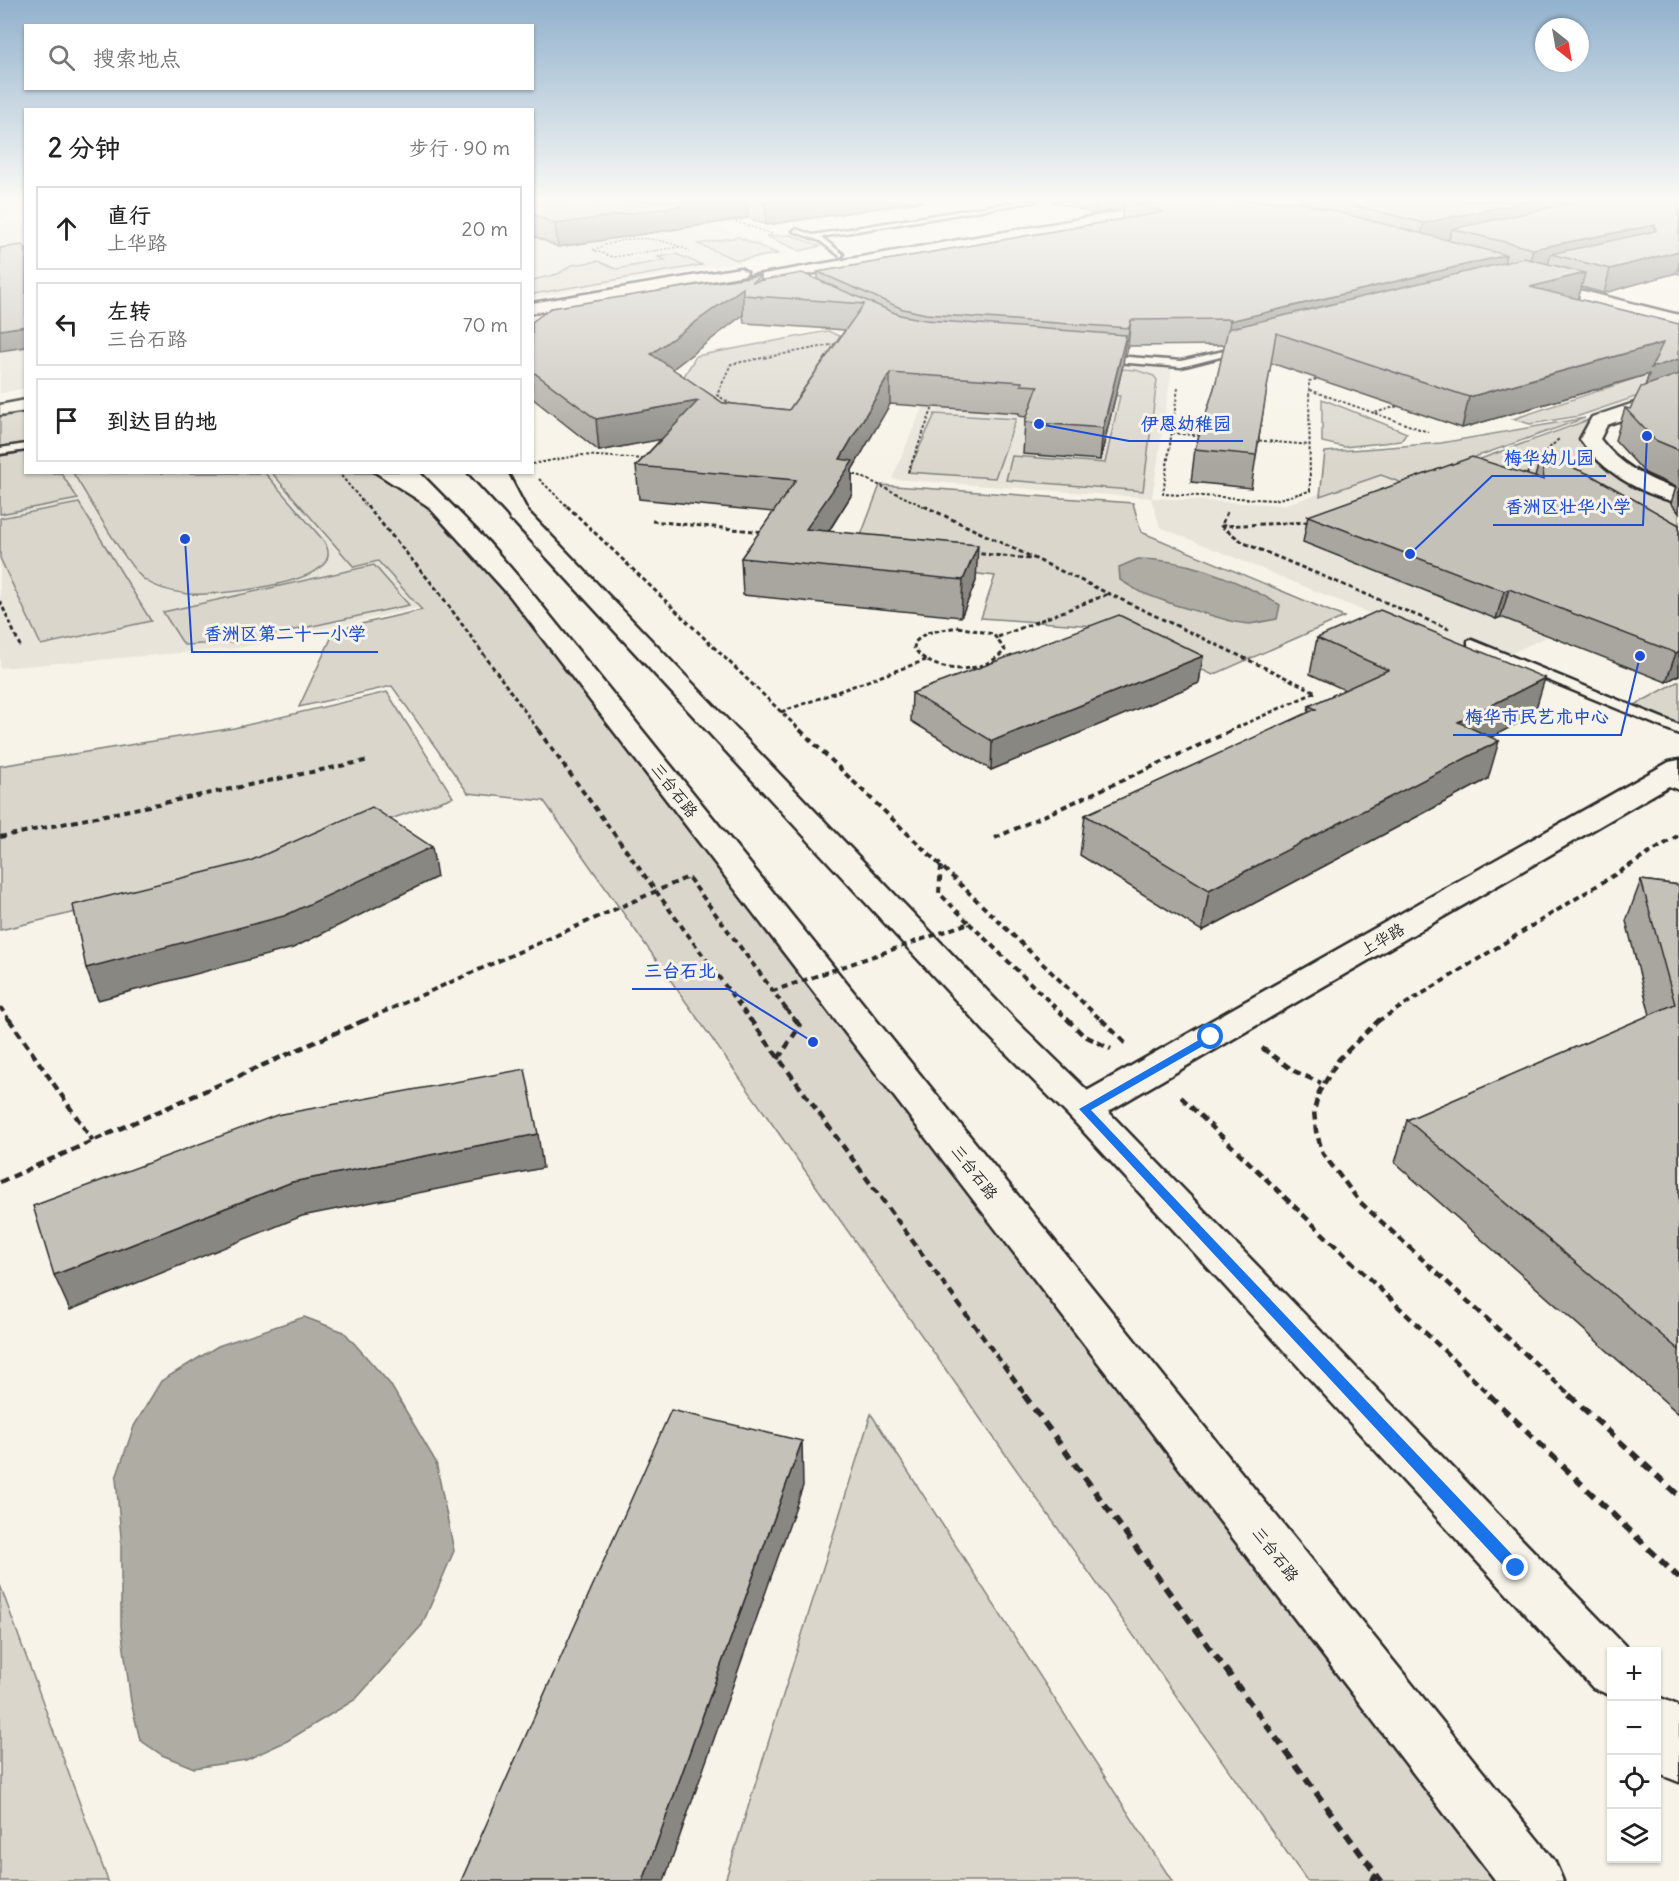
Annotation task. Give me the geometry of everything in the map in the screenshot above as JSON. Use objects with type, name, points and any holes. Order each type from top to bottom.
[{"type":"main road","points":[[534,308],[643,289]]},
{"type":"main road","points":[[534,319],[703,289]]},
{"type":"main road","points":[[1565,289],[1679,320]]},
{"type":"main road","points":[[1679,393],[1599,421],[1590,439],[1605,459],[1646,486],[1679,497]]},
{"type":"main road","points":[[0,399],[24,395]]},
{"type":"main road","points":[[0,410],[24,405]]},
{"type":"main road","points":[[388,474],[435,502]]},
{"type":"main road","name":"三台石路","points":[[409,474],[480,547],[526,601],[1533,1881]]},
{"type":"main road","points":[[480,474],[1002,1028],[1084,1109],[1607,1666]]},
{"type":"main road","points":[[498,474],[519,516]]},
{"type":"main road","name":"上华路","points":[[1084,1109],[1673,778]]},
{"type":"main road","points":[[1661,1725],[1679,1742]]},
{"type":"main road","points":[[1661,1727],[1679,1754]]},
{"type":"main road","points":[[1480,1814],[1554,1881]]},
{"type":"lane","points":[[1087,356],[1181,364],[1249,347]]},
{"type":"lane","points":[[0,452],[24,447]]},
{"type":"lane","points":[[1472,644],[1679,730]]},
{"type":"path","points":[[745,412],[717,395],[731,364],[836,344]]},
{"type":"path","points":[[1181,364],[1163,494],[1275,500],[1310,491],[1309,381],[1330,376]]},
{"type":"path","points":[[1310,390],[1428,432]]},
{"type":"path","points":[[908,472],[935,400]]},
{"type":"path","points":[[1374,413],[1406,404]]},
{"type":"path","points":[[1525,486],[1528,467],[1546,448],[1560,438],[1580,430],[1594,431]]},
{"type":"path","points":[[1172,434],[1206,436]]},
{"type":"path","points":[[1252,440],[1310,445]]},
{"type":"path","points":[[534,464],[581,455],[648,460]]},
{"type":"path","points":[[340,474],[438,591],[1376,1879]]},
{"type":"path","points":[[534,474],[1679,1578]]},
{"type":"path","points":[[847,474],[858,475],[1316,692],[995,838]]},
{"type":"path","points":[[1221,526],[1227,512]]},
{"type":"path","points":[[652,521],[768,533]]},
{"type":"path","points":[[1221,526],[1321,521]]},
{"type":"path","points":[[1221,526],[1231,536],[1244,543],[1442,624],[1472,644]]},
{"type":"path","points":[[966,552],[1035,559]]},
{"type":"path","points":[[998,637],[1108,594]]},
{"type":"path","points":[[0,601],[21,648]]},
{"type":"path","points":[[944,628],[973,628],[998,637],[1004,643],[1005,650],[1002,657],[992,662],[966,668],[926,660],[918,654],[915,648],[916,641],[931,631],[944,628]]},
{"type":"path","points":[[781,712],[926,660]]},
{"type":"path","points":[[0,837],[369,760]]},
{"type":"path","points":[[1679,835],[1385,1015],[1342,1053],[1321,1083],[1313,1117],[1323,1155],[1360,1202],[1679,1496]]},
{"type":"path","points":[[941,866],[939,893],[1083,1035]]},
{"type":"path","points":[[0,1182],[688,877],[800,1026],[778,1059]]},
{"type":"path","points":[[773,991],[969,923]]},
{"type":"path","points":[[0,1007],[93,1141]]},
{"type":"path","points":[[1231,1026],[1294,1071],[1321,1083]]},
{"type":"shaded area","points":[[0,289],[24,289],[24,388],[0,393]]},
{"type":"shaded area","points":[[534,289],[586,289],[534,298]]},
{"type":"shaded area","points":[[534,289],[563,289],[534,294]]},
{"type":"shaded area","points":[[828,331],[871,350],[792,410],[740,420],[680,383],[696,356]]},
{"type":"shaded area","points":[[946,350],[1172,369],[1152,498],[1283,505],[1381,475],[1669,580],[1490,663],[1160,527],[1151,498],[892,479]]},
{"type":"shaded area","points":[[955,357],[1136,370],[1154,376],[1157,380],[1143,491],[1006,480],[1012,456],[1105,463],[1120,396],[1069,392]]},
{"type":"shaded area","points":[[1679,364],[1679,382],[1579,416],[1530,424],[1513,419]]},
{"type":"shaded area","points":[[1322,399],[1407,433],[1401,441],[1344,447],[1322,442]]},
{"type":"shaded area","points":[[24,405],[24,445],[0,449],[0,410]]},
{"type":"shaded area","points":[[935,414],[1016,419],[995,478],[908,472]]},
{"type":"shaded area","points":[[1585,418],[1402,483],[1381,475],[1320,496],[1325,452],[1441,443]]},
{"type":"shaded area","points":[[1588,420],[1582,439],[1602,464],[1635,488],[1679,504],[1679,579],[1414,483]]},
{"type":"shaded area","points":[[24,424],[24,474],[311,474],[431,605],[239,648],[0,668],[0,428]]},
{"type":"shaded area","points":[[24,452],[24,474],[62,474],[78,499],[0,514],[0,456]]},
{"type":"shaded area","points":[[74,474],[266,474],[324,541],[328,552],[327,559],[320,568],[286,582],[241,591],[188,594],[160,588],[145,580],[129,562]]},
{"type":"shaded area","points":[[273,474],[386,474],[435,502],[478,548],[1532,1881],[1307,1881],[544,801],[468,793],[392,686],[299,707],[335,630],[422,610],[378,561],[354,567]]},
{"type":"shaded area","points":[[880,485],[1133,503],[1141,532],[1344,617],[1213,675],[1111,627],[981,618],[995,576],[852,559]]},
{"type":"shaded area","points":[[79,503],[151,621],[41,645],[0,558],[0,518]]},
{"type":"shaded area","points":[[1138,559],[1175,563],[1230,579],[1280,605],[1277,619],[1250,624],[1234,622],[1140,592],[1120,580],[1119,567]]},
{"type":"shaded area","points":[[374,565],[409,605],[239,642],[184,645],[163,612]]},
{"type":"shaded area","points":[[1679,681],[1679,723],[1635,705]]},
{"type":"shaded area","points":[[387,692],[453,797],[232,875],[0,930],[0,766],[234,728]]},
{"type":"shaded area","points":[[304,1317],[344,1332],[390,1384],[436,1462],[454,1551],[422,1625],[356,1699],[287,1741],[246,1760],[194,1768],[162,1755],[140,1740],[131,1702],[121,1626],[121,1537],[116,1478],[134,1426],[161,1381],[218,1346]]},
{"type":"shaded area","points":[[871,1414],[1172,1881],[725,1881]]},
{"type":"shaded area","points":[[0,1585],[108,1881],[0,1881]]},
{"type":"building","points":[[0,289],[24,289],[24,326],[0,330]]},
{"type":"building","points":[[673,289],[742,289],[651,354],[723,403],[789,410],[864,304],[743,295],[743,289],[839,289],[900,315],[926,320],[1126,335],[1103,428],[1025,422],[1038,386],[1021,385],[1022,382],[890,373],[840,459],[853,461],[806,529],[978,545],[963,580],[741,558],[796,480],[636,466],[698,401],[596,419],[534,372],[534,321],[551,308]]},
{"type":"building","points":[[857,289],[1365,289],[1230,321],[1231,319],[1131,320],[1129,328],[926,314],[903,309]]},
{"type":"building","points":[[1396,289],[1537,289],[1679,324],[1679,359],[1651,368],[1663,343],[1469,397],[1276,333],[1256,455],[1195,449],[1216,382],[1228,329]]},
{"type":"building","points":[[1679,374],[1679,450],[1655,440],[1625,408],[1630,409],[1641,387]]},
{"type":"building","points":[[1541,455],[1589,474],[1679,525],[1679,651],[1676,653],[1509,589],[1504,591],[1308,516],[1472,457],[1544,480]]},
{"type":"building","points":[[1380,610],[1545,678],[1458,722],[1499,741],[1209,890],[1085,815],[1316,709],[1309,706],[1388,670],[1317,638]]},
{"type":"building","points":[[1119,615],[1203,656],[992,741],[912,693]]},
{"type":"building","points":[[372,807],[432,847],[284,916],[86,968],[73,905],[250,861]]},
{"type":"building","points":[[1641,880],[1679,885],[1679,1350],[1407,1120],[1675,1004]]},
{"type":"building","points":[[525,1069],[538,1134],[292,1182],[54,1275],[33,1206],[277,1115]]},
{"type":"building","points":[[671,1410],[802,1441],[643,1881],[461,1881]]},
{"type":"place","name":"伊恩幼稚园","points":[[1039,424]]},
{"type":"place","name":"香洲区壮华小学","points":[[1647,436]]},
{"type":"place","name":"香洲区第二十一小学","points":[[185,539]]},
{"type":"place","name":"梅华幼儿园","points":[[1410,554]]},
{"type":"place","name":"梅华市民艺术中心","points":[[1640,656]]},
{"type":"place","name":"三台石北","points":[[813,1042]]},
{"type":"route","points":[[1211,1037],[1084,1109],[1516,1568]]}]
